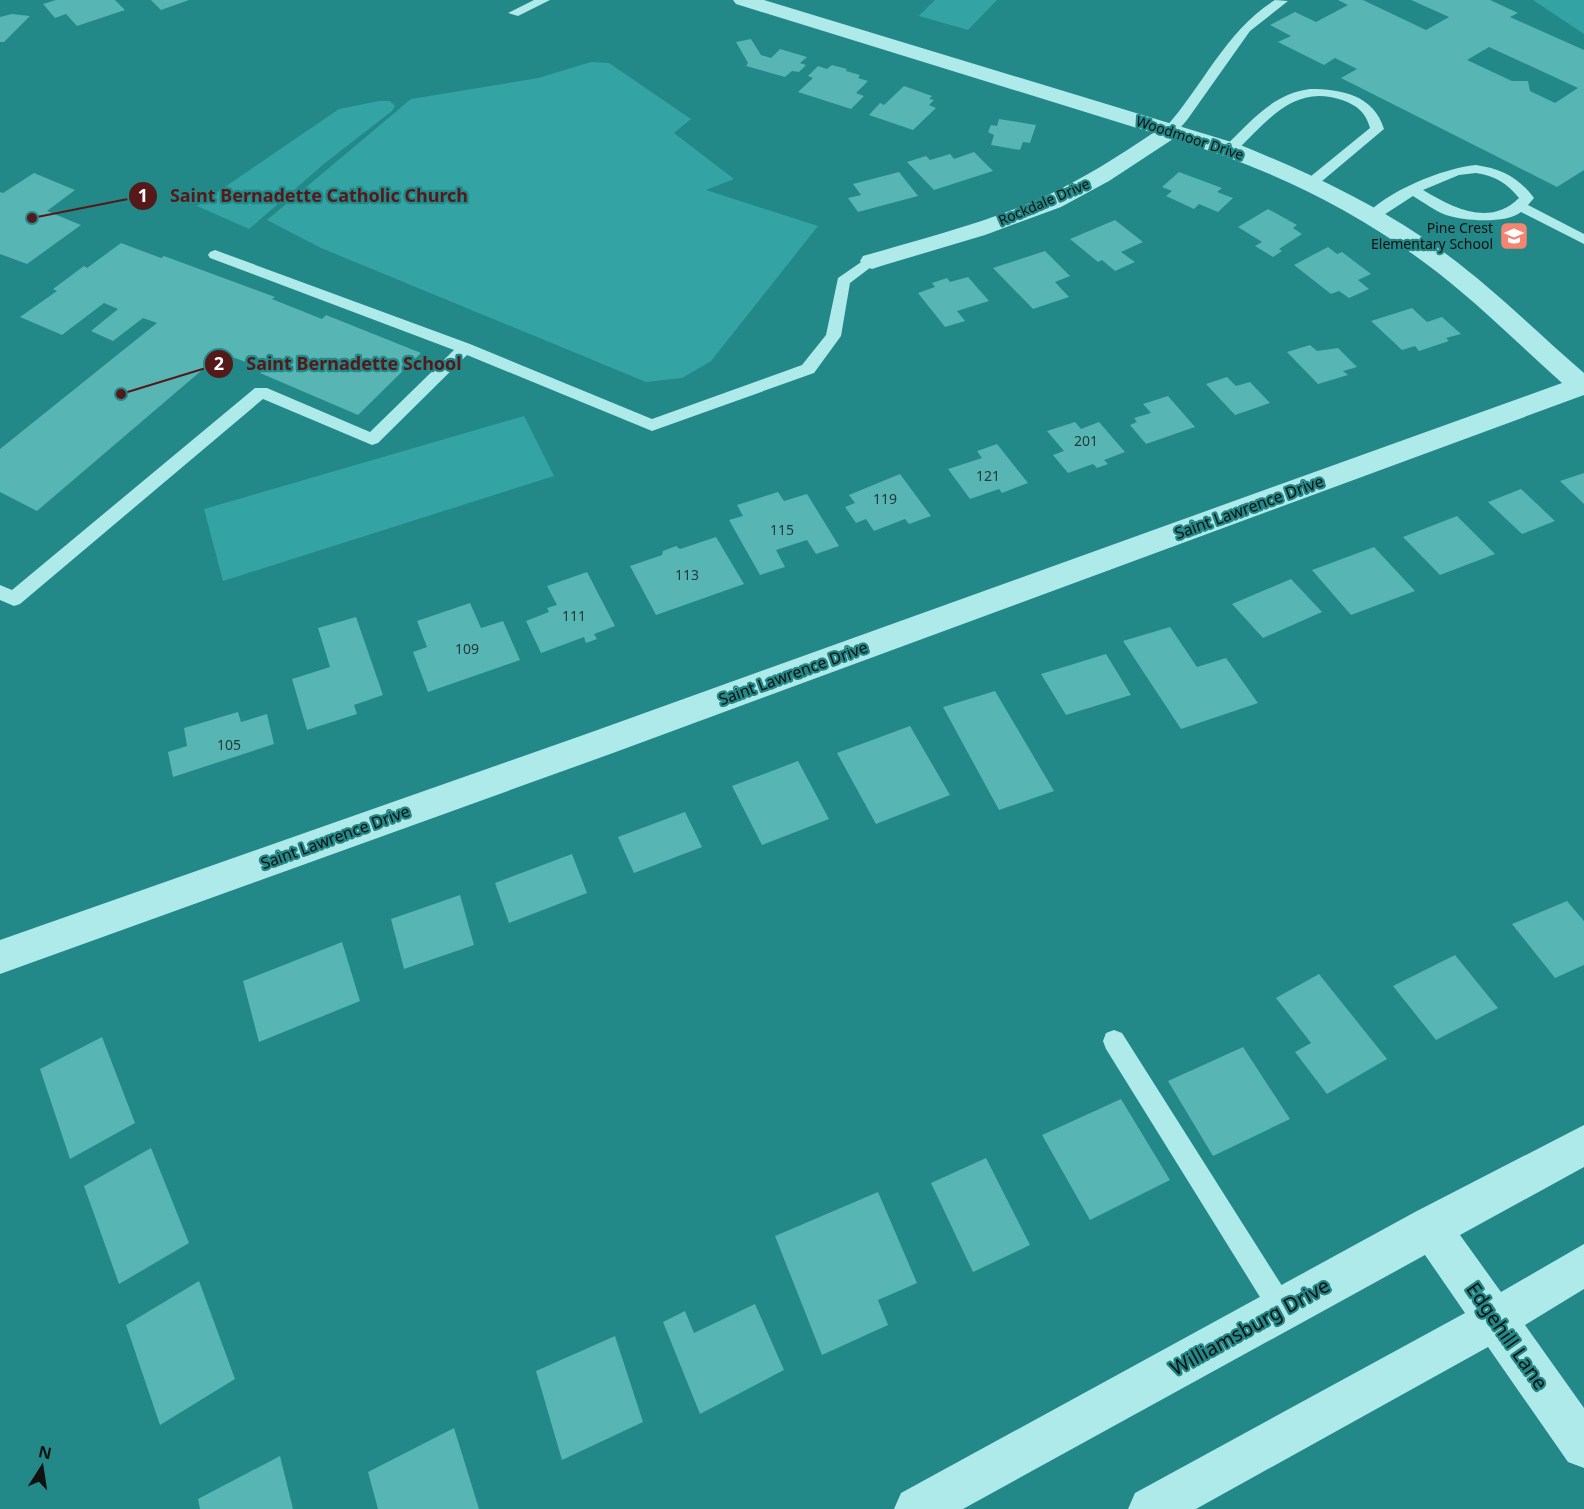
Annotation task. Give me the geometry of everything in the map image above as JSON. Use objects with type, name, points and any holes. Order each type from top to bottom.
[{"type":"street","name":"Woodmoor Drive","points":[[743,0],[1230,149],[1310,184],[1415,244],[1461,280],[1583,385]]},
{"type":"street","name":"Rockdale Drive","points":[[872,261],[1016,217],[1075,191],[1114,170],[1170,131]]},
{"type":"street","name":"Saint Lawrence Drive","points":[[0,957],[612,739],[1583,385]]},
{"type":"street","name":"Williamsburg Drive","points":[[917,1509],[1584,1145]]},
{"type":"street","name":"Edgehill Lane","points":[[1430,1227],[1584,1446]]},
{"type":"street","points":[[1151,1509],[1263,1445],[1496,1319],[1584,1265]]},
{"type":"lane","points":[[514,13],[544,0]]},
{"type":"lane","points":[[1170,131],[1184,117],[1232,48],[1258,17],[1282,1]]},
{"type":"lane","points":[[1230,149],[1287,98],[1318,92],[1348,97],[1365,105],[1377,119],[1377,129],[1310,184]]},
{"type":"lane","points":[[1371,217],[1413,190],[1456,170],[1484,170],[1511,180],[1527,198],[1513,212],[1483,217],[1450,212],[1413,190]]},
{"type":"lane","points":[[1520,206],[1584,240]]},
{"type":"lane","points":[[215,255],[465,348],[652,425],[808,369],[833,336],[843,281],[872,261]]},
{"type":"lane","points":[[0,592],[14,598],[261,392],[372,439],[465,348]]},
{"type":"lane","points":[[1113,1041],[1282,1309]]},
{"type":"shaded area","points":[[935,0],[997,0],[968,30],[919,16]]},
{"type":"shaded area","points":[[1533,0],[1584,0],[1584,34]]},
{"type":"shaded area","points":[[591,62],[609,63],[691,119],[674,133],[734,179],[706,190],[818,226],[711,361],[682,378],[646,382],[321,248],[267,220],[411,99],[538,78]]},
{"type":"shaded area","points":[[390,101],[395,106],[392,111],[325,163],[249,229],[197,206],[339,109]]},
{"type":"shaded area","points":[[524,416],[554,476],[223,581],[204,509]]},
{"type":"building","points":[[56,0],[115,0],[125,10],[77,26],[66,14],[55,18],[43,4]]},
{"type":"building","points":[[151,0],[189,0],[161,10]]},
{"type":"building","points":[[1338,0],[1363,0],[1426,30],[1449,17],[1411,0],[1490,0],[1518,13],[1510,17],[1584,50],[1584,170],[1557,187],[1341,78],[1357,69],[1335,58],[1324,65],[1278,42],[1291,36],[1270,25],[1295,12],[1316,22],[1348,5]],"holes":[[[1489,47],[1578,88],[1555,103],[1530,91],[1528,81],[1512,81],[1467,60]]]},
{"type":"building","points":[[12,14],[30,16],[4,42],[0,42],[0,17]]},
{"type":"building","points":[[751,39],[761,55],[771,58],[780,49],[807,57],[800,63],[806,65],[799,72],[792,71],[785,77],[746,66],[748,63],[736,42]]},
{"type":"building","points":[[832,65],[847,69],[846,71],[860,75],[858,78],[868,81],[856,93],[864,96],[851,109],[798,92],[813,78],[808,76],[818,66],[827,69]]},
{"type":"building","points":[[904,86],[932,96],[929,99],[934,100],[929,105],[936,108],[913,130],[869,115],[880,103],[884,105]]},
{"type":"building","points":[[999,119],[1036,125],[1030,143],[1023,142],[1020,150],[991,145],[994,135],[988,132],[991,125],[997,126]]},
{"type":"building","points":[[974,152],[993,171],[934,190],[907,162],[926,156],[930,160],[950,154],[954,159]]},
{"type":"building","points":[[899,172],[918,196],[858,212],[848,198],[861,195],[853,184]]},
{"type":"building","points":[[1179,172],[1222,188],[1217,192],[1233,198],[1218,212],[1199,204],[1194,209],[1166,196],[1172,191],[1162,187]]},
{"type":"building","points":[[34,173],[75,190],[47,211],[81,225],[27,264],[0,254],[0,192],[3,193]]},
{"type":"building","points":[[1268,209],[1297,225],[1293,228],[1302,234],[1279,249],[1282,251],[1273,257],[1255,246],[1262,242],[1238,227]]},
{"type":"building","points":[[1115,220],[1143,242],[1121,252],[1135,262],[1115,271],[1102,260],[1098,262],[1070,239]]},
{"type":"building","points":[[121,243],[161,258],[164,256],[275,297],[272,299],[322,319],[326,315],[421,353],[358,415],[260,373],[264,369],[222,353],[37,511],[0,492],[0,449],[157,323],[143,318],[113,341],[91,331],[118,309],[104,303],[62,335],[20,317],[57,291],[53,289],[84,266],[87,268]]},
{"type":"building","points":[[1328,247],[1337,254],[1342,252],[1371,274],[1358,280],[1369,289],[1349,298],[1339,291],[1331,294],[1294,265]]},
{"type":"building","points":[[1045,251],[1070,276],[1055,282],[1069,297],[1033,309],[993,268]]},
{"type":"building","points":[[968,277],[989,301],[957,311],[965,321],[945,327],[918,293],[935,287],[932,283],[947,278],[950,282]]},
{"type":"building","points":[[1412,308],[1427,322],[1442,317],[1461,334],[1446,338],[1449,341],[1419,351],[1415,346],[1402,350],[1371,321]]},
{"type":"building","points":[[1310,345],[1317,351],[1338,348],[1357,367],[1343,371],[1348,375],[1318,384],[1287,352]]},
{"type":"building","points":[[1227,377],[1236,386],[1250,382],[1270,403],[1235,415],[1206,384]]},
{"type":"building","points":[[1168,396],[1195,427],[1146,444],[1130,425],[1137,422],[1134,418],[1151,413],[1143,404]]},
{"type":"building","points":[[1075,422],[1081,429],[1099,422],[1125,452],[1104,460],[1108,464],[1097,468],[1093,464],[1068,473],[1053,455],[1064,451],[1047,431]]},
{"type":"building","points":[[997,444],[1028,483],[1002,493],[999,489],[970,499],[948,469],[982,458],[977,451]]},
{"type":"building","points":[[1584,473],[1584,504],[1560,481]]},
{"type":"building","points":[[900,474],[931,516],[909,524],[905,519],[874,531],[866,519],[856,523],[845,507],[855,503],[849,495]]},
{"type":"building","points":[[1521,489],[1555,521],[1522,534],[1488,502]]},
{"type":"building","points":[[778,492],[784,501],[807,494],[839,546],[816,554],[807,540],[776,550],[785,567],[760,575],[729,520],[743,516],[737,505]]},
{"type":"building","points":[[1457,516],[1495,554],[1440,575],[1403,537]]},
{"type":"building","points":[[716,537],[744,584],[656,615],[630,566],[662,555],[663,551],[676,546],[680,549]]},
{"type":"building","points":[[1374,547],[1415,591],[1351,615],[1312,570]]},
{"type":"building","points":[[587,572],[615,626],[594,634],[597,639],[586,643],[584,637],[541,653],[526,621],[549,612],[547,608],[557,605],[547,586]]},
{"type":"building","points":[[1291,579],[1322,612],[1263,638],[1232,604]]},
{"type":"building","points":[[470,603],[481,628],[503,621],[520,660],[428,692],[413,652],[427,647],[417,621]]},
{"type":"building","points":[[356,617],[383,695],[354,705],[357,714],[307,730],[292,679],[330,667],[318,628]]},
{"type":"building","points":[[1170,627],[1197,667],[1226,658],[1258,703],[1181,729],[1123,641]]},
{"type":"building","points":[[1106,654],[1131,695],[1066,715],[1041,674]]},
{"type":"building","points":[[995,691],[1054,791],[999,810],[943,707]]},
{"type":"building","points":[[238,712],[241,722],[267,714],[274,744],[173,777],[168,752],[187,746],[184,728]]},
{"type":"building","points":[[910,726],[950,795],[876,824],[837,753]]},
{"type":"building","points":[[798,761],[829,819],[762,845],[732,786]]},
{"type":"building","points":[[685,812],[702,847],[634,873],[618,837]]},
{"type":"building","points":[[572,854],[587,893],[509,923],[495,883]]},
{"type":"building","points":[[460,895],[474,945],[404,969],[391,919]]},
{"type":"building","points":[[1567,901],[1584,921],[1584,965],[1555,978],[1512,924]]},
{"type":"building","points":[[342,942],[360,1001],[259,1042],[243,981]]},
{"type":"building","points":[[1455,955],[1498,1008],[1436,1040],[1393,986]]},
{"type":"building","points":[[1319,974],[1387,1059],[1327,1094],[1295,1052],[1311,1043],[1276,998]]},
{"type":"building","points":[[102,1037],[135,1123],[70,1159],[40,1069]]},
{"type":"building","points":[[1243,1047],[1290,1119],[1213,1156],[1168,1081]]},
{"type":"building","points":[[1121,1099],[1170,1180],[1090,1220],[1042,1135]]},
{"type":"building","points":[[151,1148],[189,1243],[119,1284],[84,1186]]},
{"type":"building","points":[[986,1158],[1030,1245],[973,1272],[931,1183]]},
{"type":"building","points":[[878,1192],[917,1283],[878,1300],[888,1325],[822,1355],[775,1236]]},
{"type":"building","points":[[199,1281],[235,1379],[160,1425],[126,1325]]},
{"type":"building","points":[[755,1304],[784,1370],[700,1414],[663,1322],[685,1311],[694,1333]]},
{"type":"building","points":[[615,1336],[643,1422],[562,1460],[536,1371]]},
{"type":"building","points":[[454,1428],[479,1509],[378,1509],[368,1472]]},
{"type":"building","points":[[280,1456],[293,1509],[200,1509],[198,1499]]},
{"type":"place","name":"Saint Bernadette Catholic Church","points":[[32,218]]},
{"type":"place","name":"Pine Crest Elementary School","points":[[1514,236]]},
{"type":"place","name":"Saint Bernadette School","points":[[121,394]]}]
